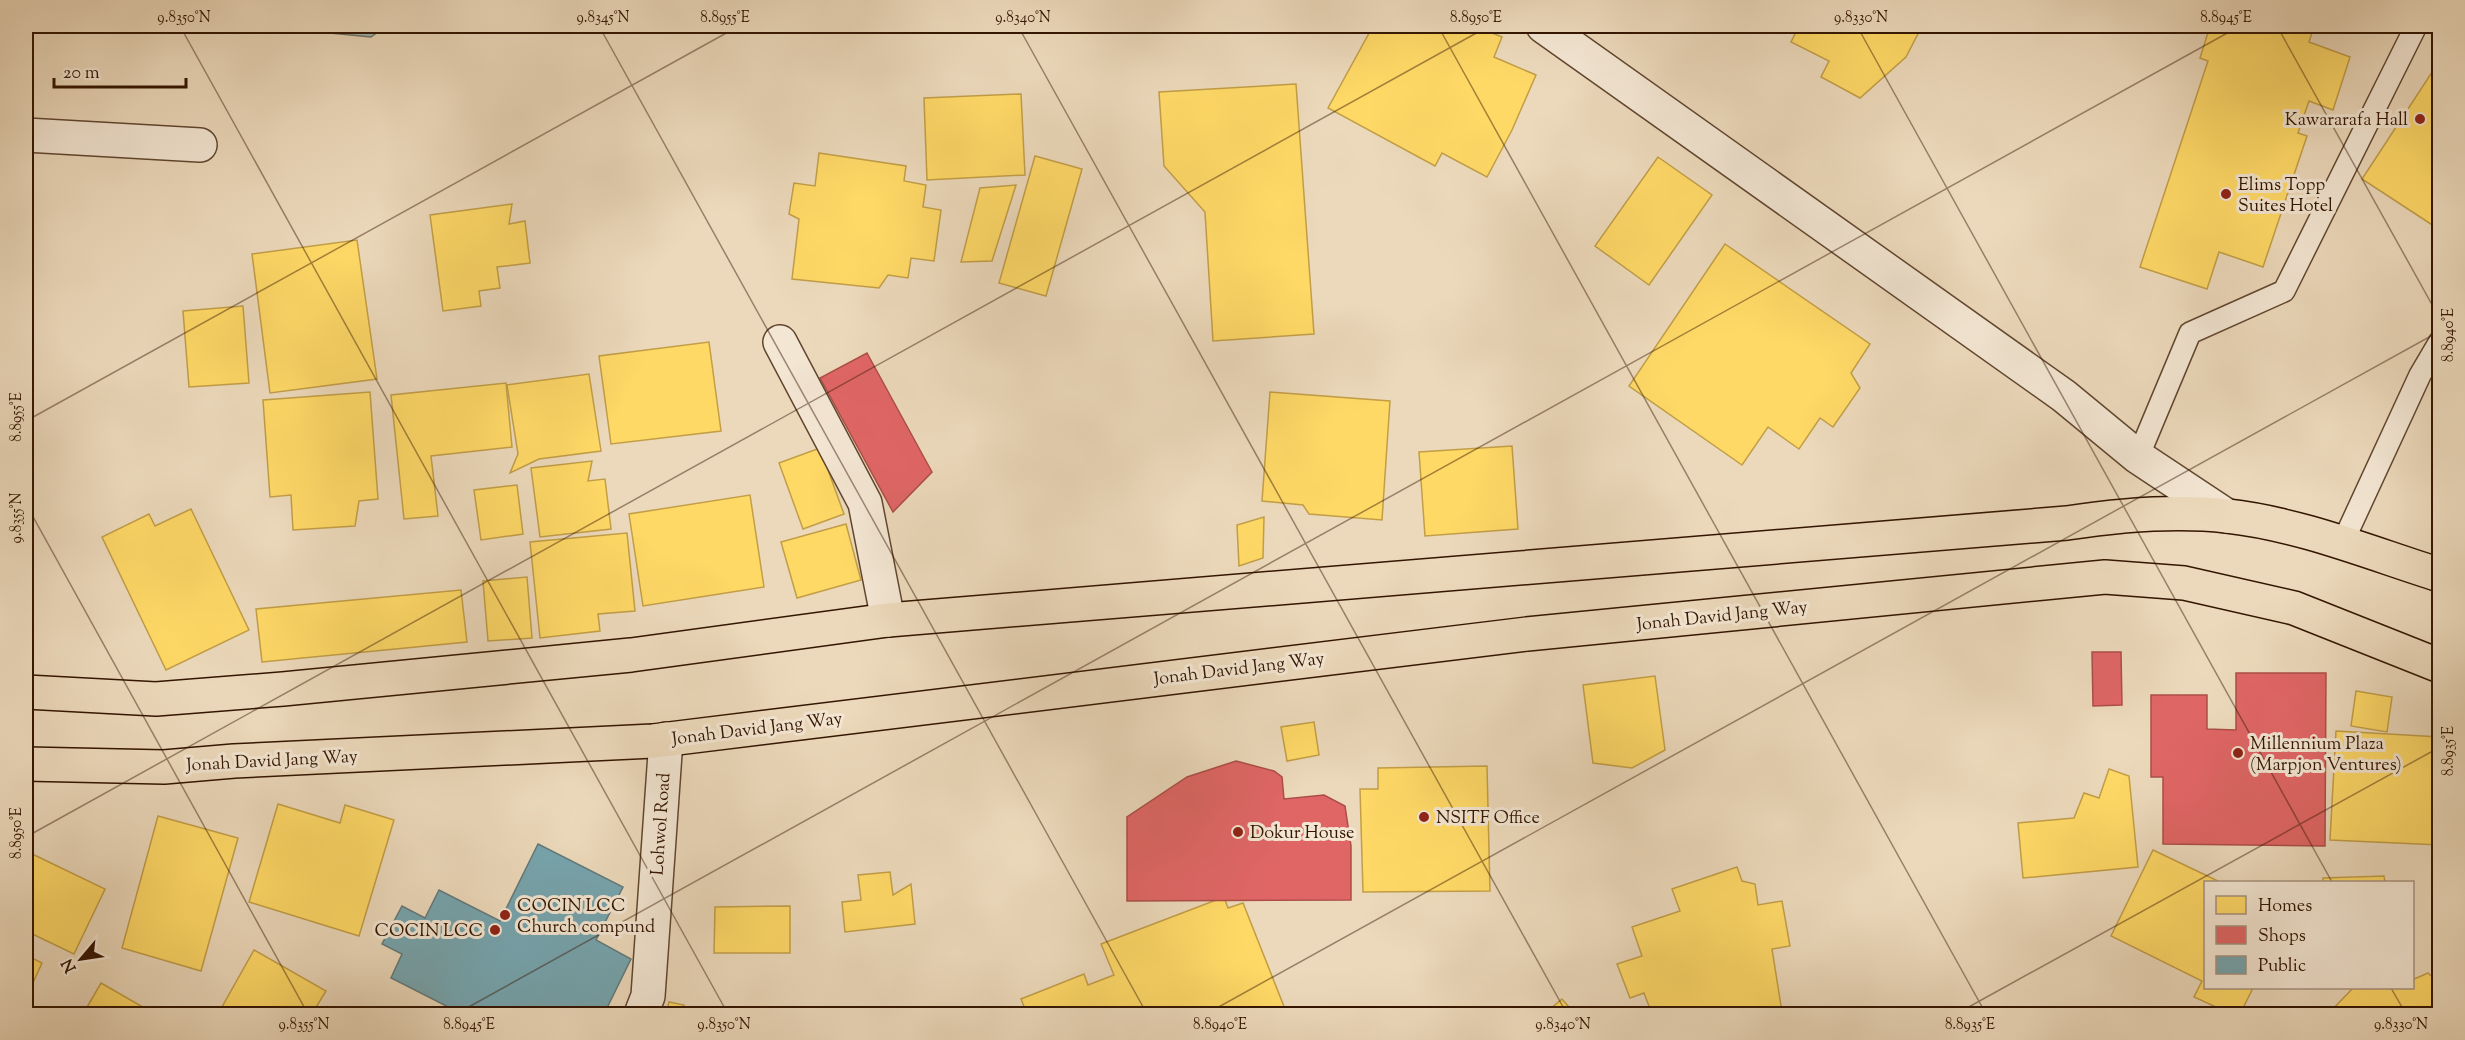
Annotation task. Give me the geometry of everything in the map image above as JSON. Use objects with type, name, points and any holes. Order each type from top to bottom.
[{"type":"main road","points":[[26,692],[156,699],[283,689],[631,655],[888,620],[2067,523],[2124,514],[2227,516],[2292,528],[2439,575]]},
{"type":"main road","name":"Jonah David Jang Way","points":[[26,764],[164,767],[234,760],[666,739],[1527,634],[2105,577],[2184,583],[2295,608],[2439,666]]},
{"type":"street","points":[[1543,26],[2064,396],[2138,457],[2227,516]]},
{"type":"street","points":[[26,135],[200,145]]},
{"type":"street","points":[[780,342],[865,503],[888,620]]},
{"type":"street","name":"Lohwol Road","points":[[641,1014],[648,996],[666,739]]},
{"type":"lane","points":[[2138,457],[2190,333],[2284,291],[2416,26]]},
{"type":"lane","points":[[2342,544],[2420,375],[2439,341]]},
{"type":"water","points":[[256,26],[386,26],[371,37]]},
{"type":"building: Homes","points":[[1373,26],[1475,26],[1502,37],[1494,57],[1536,75],[1512,130],[1487,177],[1442,153],[1435,166],[1328,108]]},
{"type":"building: Homes","points":[[1799,26],[1922,26],[1906,57],[1860,98],[1821,77],[1829,61],[1791,42]]},
{"type":"building: Homes","name":"Elims Topp Suites Hotel","points":[[2210,26],[2314,26],[2309,42],[2350,57],[2333,110],[2309,101],[2298,133],[2307,136],[2263,267],[2219,252],[2207,289],[2140,267],[2208,61],[2200,58]]},
{"type":"building: Homes","name":"Kawararafa Hall","points":[[2440,60],[2440,230],[2362,179]]},
{"type":"building: Homes","points":[[1296,84],[1314,334],[1213,341],[1205,212],[1164,166],[1159,92]]},
{"type":"building: Homes","points":[[1021,94],[1025,175],[927,180],[924,98]]},
{"type":"building: Homes","points":[[819,153],[906,166],[904,181],[926,185],[923,207],[941,210],[934,261],[911,258],[908,278],[888,275],[879,288],[792,279],[799,219],[789,214],[794,183],[815,186]]},
{"type":"building: Homes","points":[[1035,156],[1082,169],[1046,296],[999,283]]},
{"type":"building: Homes","points":[[1658,157],[1712,195],[1649,285],[1595,246]]},
{"type":"building: Homes","points":[[1016,185],[992,261],[961,262],[980,188]]},
{"type":"building: Homes","points":[[512,204],[509,224],[525,221],[530,263],[497,267],[500,288],[479,291],[481,306],[443,311],[430,215]]},
{"type":"building: Homes","points":[[357,240],[377,379],[270,393],[252,254]]},
{"type":"building: Homes","points":[[1725,244],[1870,344],[1851,373],[1860,388],[1833,427],[1820,418],[1799,449],[1768,427],[1742,465],[1629,386]]},
{"type":"building: Homes","points":[[243,306],[249,383],[189,387],[183,311]]},
{"type":"building: Homes","points":[[709,342],[721,431],[611,444],[599,356]]},
{"type":"building: Homes","points":[[589,374],[601,451],[539,459],[510,473],[518,454],[507,385]]},
{"type":"building: Homes","points":[[506,383],[512,447],[431,456],[438,516],[404,519],[391,395]]},
{"type":"building: Homes","points":[[370,392],[378,499],[359,501],[355,526],[293,530],[291,495],[270,497],[263,400]]},
{"type":"building: Homes","points":[[1270,392],[1390,401],[1382,520],[1309,514],[1303,505],[1262,501]]},
{"type":"building: Homes","points":[[1512,446],[1518,529],[1425,536],[1419,452]]},
{"type":"building: Homes","points":[[820,448],[844,514],[803,529],[779,463]]},
{"type":"building: Homes","points":[[592,461],[588,481],[605,479],[611,529],[540,537],[531,468]]},
{"type":"building: Homes","points":[[517,485],[523,534],[481,540],[474,490]]},
{"type":"building: Homes","points":[[750,495],[764,587],[643,606],[629,514]]},
{"type":"building: Homes","points":[[191,509],[249,630],[166,670],[102,537],[149,514],[155,526]]},
{"type":"building: Homes","points":[[1264,517],[1263,558],[1239,566],[1237,525]]},
{"type":"building: Homes","points":[[846,524],[861,580],[797,598],[781,542]]},
{"type":"building: Homes","points":[[627,533],[635,611],[598,614],[600,631],[540,638],[530,542]]},
{"type":"building: Homes","points":[[527,577],[532,638],[488,641],[483,581]]},
{"type":"building: Homes","points":[[461,590],[467,642],[262,662],[256,609]]},
{"type":"building: Homes","points":[[1655,676],[1665,750],[1632,768],[1593,763],[1583,685]]},
{"type":"building: Homes","points":[[2356,691],[2392,697],[2387,732],[2351,726]]},
{"type":"building: Homes","points":[[1314,722],[1319,755],[1287,761],[1281,727]]},
{"type":"building: Homes","points":[[2336,731],[2440,737],[2440,845],[2330,840]]},
{"type":"building: Homes","name":"NSITF Office","points":[[1487,766],[1490,891],[1363,892],[1360,789],[1378,789],[1378,768]]},
{"type":"building: Homes","points":[[2109,769],[2129,776],[2138,867],[2023,878],[2018,823],[2074,818],[2084,793],[2099,798]]},
{"type":"building: Homes","points":[[278,804],[340,823],[345,805],[394,820],[359,936],[249,902]]},
{"type":"building: Homes","points":[[158,816],[238,838],[201,971],[122,948]]},
{"type":"building: Homes","points":[[2153,850],[2218,881],[2204,881],[2204,989],[2252,989],[2240,1014],[2231,1014],[2194,997],[2202,981],[2111,936]]},
{"type":"building: Homes","points":[[26,851],[105,889],[74,954],[26,931]]},
{"type":"building: Homes","points":[[1737,867],[1742,881],[1755,884],[1758,905],[1782,901],[1790,946],[1772,949],[1782,1012],[1652,1014],[1644,993],[1630,998],[1617,964],[1642,956],[1632,927],[1680,911],[1672,889]]},
{"type":"building: Homes","points":[[890,872],[893,895],[911,884],[915,924],[845,932],[842,902],[861,900],[858,875]]},
{"type":"building: Homes","points":[[2384,876],[2385,881],[2323,881],[2323,878]]},
{"type":"building: Homes","points":[[1224,897],[1228,908],[1243,903],[1287,1014],[1027,1014],[1021,999],[1084,974],[1088,985],[1114,975],[1101,944]]},
{"type":"building: Homes","points":[[790,906],[790,953],[714,953],[715,907]]},
{"type":"building: Homes","points":[[254,950],[326,991],[312,1014],[218,1014]]},
{"type":"building: Homes","points":[[26,955],[42,963],[26,998]]},
{"type":"building: Homes","points":[[2428,973],[2440,984],[2440,1014],[2328,1014],[2352,989],[2414,989],[2414,979]]},
{"type":"building: Homes","points":[[101,983],[155,1014],[83,1014]]},
{"type":"building: Homes","points":[[1562,999],[1575,1014],[1544,1014]]},
{"type":"building: Homes","points":[[669,1002],[684,1005],[682,1014],[666,1014]]},
{"type":"building: Shops","points":[[867,353],[932,472],[893,512],[820,378]]},
{"type":"building: Shops","points":[[2092,652],[2121,652],[2122,705],[2093,706]]},
{"type":"building: Shops","name":"Millennium Plaza (Marpjon Ventures)","points":[[2236,673],[2326,673],[2325,846],[2163,844],[2163,777],[2151,777],[2151,695],[2207,695],[2207,729],[2236,730]]},
{"type":"building: Shops","name":"Dokur House","points":[[1236,761],[1274,771],[1282,777],[1284,799],[1324,795],[1345,806],[1351,846],[1351,900],[1127,901],[1127,817],[1187,777]]},
{"type":"building: Public","name":"COCIN LCC","points":[[538,844],[623,887],[596,940],[631,959],[604,1014],[462,1014],[391,978],[402,954],[382,944],[402,906],[425,918],[439,890],[500,921]]},
{"type":"place","name":"Kawararafa Hall","points":[[2420,119]]},
{"type":"place","name":"Elims Topp Suites Hotel","points":[[2226,194]]},
{"type":"place","name":"Millennium Plaza (Marpjon Ventures)","points":[[2238,753]]},
{"type":"place","name":"NSITF Office","points":[[1424,817]]},
{"type":"place","name":"Dokur House","points":[[1238,832]]},
{"type":"place","name":"COCIN LCC Church compund","points":[[505,915]]},
{"type":"place","name":"COCIN LCC","points":[[495,930]]}]
